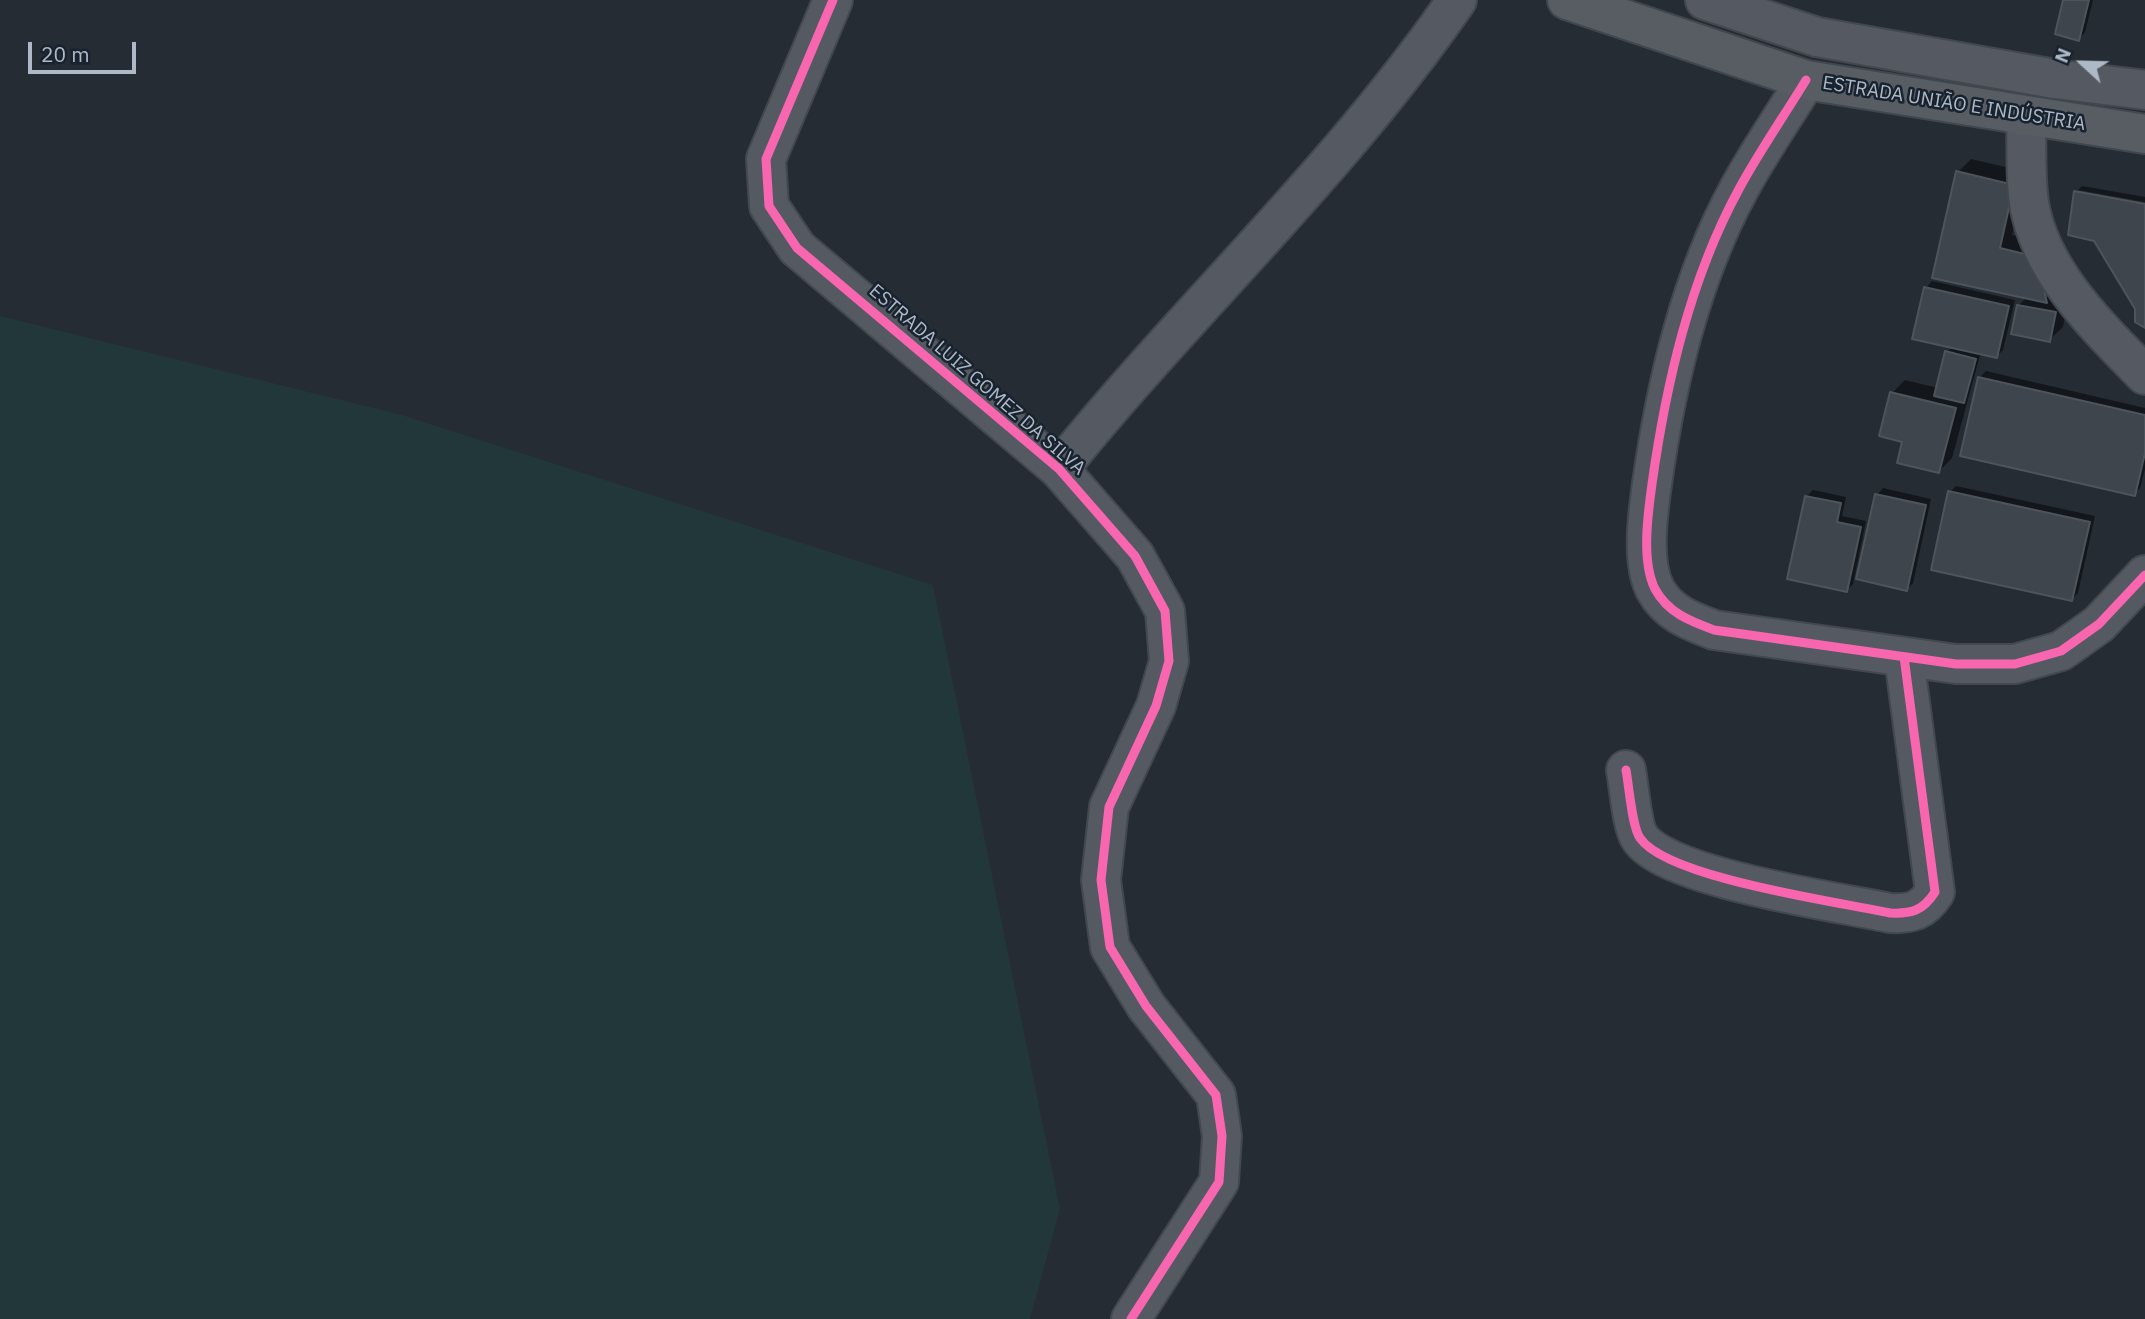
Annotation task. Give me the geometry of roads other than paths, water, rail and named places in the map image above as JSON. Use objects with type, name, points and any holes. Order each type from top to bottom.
[{"type":"main road","name":"ESTRADA UNIÃO E INDÚSTRIA","points":[[1567,0],[1806,80],[2145,134]]},
{"type":"street","name":"ESTRADA LUIZ GOMEZ DA SILVA","points":[[832,0],[766,159],[769,206],[797,248],[1059,469],[1135,556],[1165,611],[1169,661],[1156,706],[1109,807],[1101,880],[1110,947],[1146,1006],[1216,1095],[1222,1136],[1219,1182],[1131,1319]]},
{"type":"street","points":[[1059,469],[1122,392],[1362,126],[1410,68],[1457,0]]},
{"type":"street","points":[[1705,0],[1818,37],[2055,79],[2145,90]]},
{"type":"street","points":[[1806,80],[1738,190],[1710,254],[1678,347],[1659,432],[1645,536],[1655,588],[1680,618],[1714,630],[1956,664],[2015,664],[2061,651],[2099,624],[2145,575]]},
{"type":"street","points":[[2026,117],[2029,203],[2041,246],[2065,286],[2145,375]]},
{"type":"street","points":[[1626,770],[1638,837],[1656,854],[1707,874],[1890,913],[1909,914],[1926,907],[1935,892],[1904,657]]}]
